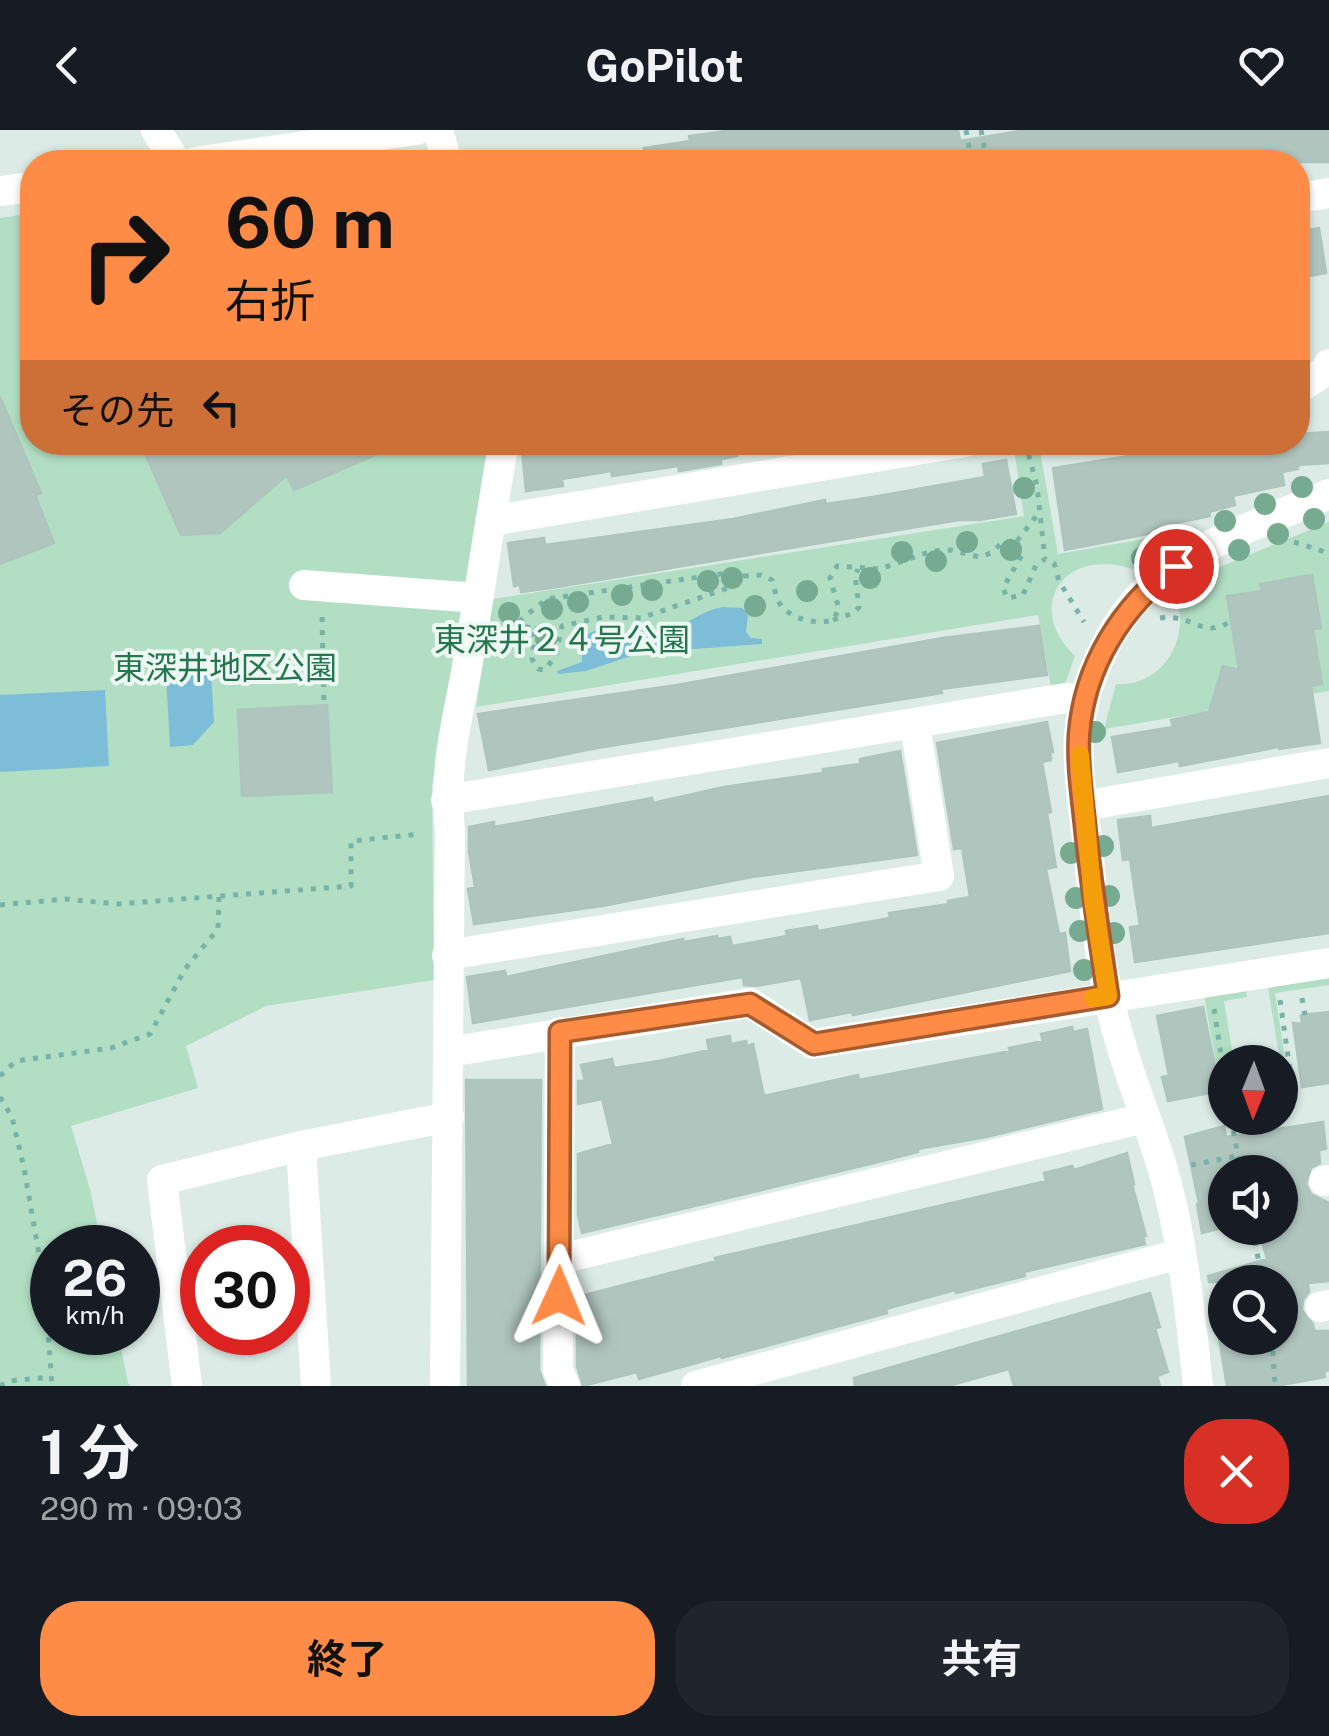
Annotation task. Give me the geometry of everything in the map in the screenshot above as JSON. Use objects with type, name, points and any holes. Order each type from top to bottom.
[{"type":"street","points":[[277,150],[416,130]]},
{"type":"street","points":[[1310,381],[1329,364]]},
{"type":"street","points":[[445,1386],[450,831],[446,800],[450,744],[475,663],[478,598],[502,455]]},
{"type":"street","points":[[490,521],[887,455]]},
{"type":"street","points":[[1198,1386],[1164,1173],[1108,996],[1093,900],[1079,733],[1086,700],[1111,634],[1124,614],[1158,579],[1195,553],[1329,494]]},
{"type":"street","points":[[313,595],[478,598]]},
{"type":"street","points":[[446,800],[1066,698],[1086,700]]},
{"type":"street","points":[[448,955],[939,876],[915,724]]},
{"type":"street","points":[[1083,806],[1329,763]]},
{"type":"street","points":[[448,1052],[750,1004],[814,1044],[1329,963]]},
{"type":"street","points":[[560,1032],[558,1370],[565,1386]]},
{"type":"street","points":[[187,1386],[162,1180],[449,1116]]},
{"type":"street","points":[[560,1259],[1145,1118]]},
{"type":"street","points":[[301,1146],[316,1386]]},
{"type":"street","points":[[696,1386],[1179,1254]]},
{"type":"path","points":[[1029,455],[1037,486],[1046,559]]},
{"type":"path","points":[[833,620],[839,609],[830,578],[837,566],[880,569],[932,551],[980,556],[991,553],[1003,542],[1017,541],[1038,514]]},
{"type":"path","points":[[1285,540],[1329,553]]},
{"type":"path","points":[[1017,541],[1022,555],[1002,588],[1007,598],[1023,595],[1036,564],[1046,559]]},
{"type":"path","points":[[1046,559],[1054,563],[1059,580],[1090,631]]},
{"type":"path","points":[[475,663],[547,599],[734,572],[772,580],[780,605],[795,617],[824,623],[854,613],[858,607],[856,576],[861,567]]},
{"type":"path","points":[[475,663],[502,653],[523,626],[562,626],[604,617],[641,618],[728,588],[744,576]]},
{"type":"path","points":[[313,595],[324,705]]},
{"type":"path","points":[[1145,620],[1181,616],[1208,630],[1217,630],[1231,621]]},
{"type":"path","points":[[535,628],[532,659],[538,669],[545,670],[556,655],[562,626]]},
{"type":"path","points":[[0,905],[65,899],[118,904],[351,886],[352,840],[450,831]]},
{"type":"path","points":[[0,1076],[16,1061],[111,1048],[150,1034],[185,970],[218,929],[219,898]]},
{"type":"path","points":[[1215,980],[1214,1012],[1219,1045]]},
{"type":"path","points":[[1286,1045],[1280,1000],[1316,995]]},
{"type":"path","points":[[1302,997],[1305,1015]]},
{"type":"path","points":[[0,1097],[12,1117],[24,1168],[44,1288],[52,1386]]},
{"type":"path","points":[[1187,1166],[1208,1162]]},
{"type":"path","points":[[1273,1355],[1276,1386]]},
{"type":"path","points":[[0,1382],[51,1377]]},
{"type":"green space","name":"東深井地区公園","points":[[20,215],[20,455],[486,455],[432,786],[434,980],[266,1006],[186,1046],[198,1088],[71,1126],[97,1225],[30,1225],[30,1355],[122,1355],[131,1386],[0,1386],[0,218]]},
{"type":"green space","name":"東深井２４号公園","points":[[1015,455],[1041,455],[1058,554],[1178,533],[1132,569],[1109,564],[1088,566],[1071,573],[1059,585],[1052,618],[1075,656],[1065,684],[1051,687],[1038,615],[476,707],[493,599],[1024,516]]},
{"type":"green space","points":[[1329,522],[1329,691],[1104,729],[1116,684],[1145,679],[1166,662],[1173,650],[1180,623],[1179,608],[1172,601],[1220,567]]},
{"type":"green space","points":[[1329,977],[1329,985],[1275,993],[1283,1045],[1277,1045],[1268,987]]},
{"type":"green space","points":[[1246,989],[1247,997],[1224,1001],[1231,1045],[1213,1045],[1204,995]]},
{"type":"water","points":[[723,607],[742,608],[748,613],[746,632],[751,638],[762,639],[762,644],[640,653],[586,671],[558,674],[557,671],[582,662],[581,640],[589,634],[605,630],[640,637],[659,636]]},
{"type":"water","points":[[198,666],[211,672],[214,722],[193,745],[170,747],[166,675],[177,667]]},
{"type":"water","points":[[105,690],[109,766],[0,772],[0,695]]},
{"type":"building","points":[[733,130],[958,130],[960,141],[1026,130],[1329,130],[1329,162],[1310,162],[1310,150],[644,150],[690,141],[689,136]]},
{"type":"building","points":[[1319,228],[1326,273],[1310,276],[1310,230]]},
{"type":"building","points":[[0,397],[20,444],[20,455],[25,455],[41,493],[35,495],[54,543],[0,564]]},
{"type":"building","points":[[1329,432],[1329,463],[1298,465],[1298,469],[1282,472],[1284,485],[1233,496],[1235,505],[1209,512],[1210,516],[1167,525],[1168,530],[1065,550],[1053,468],[1129,455],[1310,455],[1310,433]]},
{"type":"building","points":[[146,455],[375,455],[294,490],[287,475],[220,533],[181,535]]},
{"type":"building","points":[[522,455],[737,455],[721,459],[721,464],[612,476],[611,471],[562,479],[563,486],[526,491]]},
{"type":"building","points":[[1006,460],[1016,514],[959,520],[551,588],[521,592],[520,585],[514,586],[508,543],[544,538],[545,545],[733,519],[825,500],[826,504],[873,497],[985,477],[983,464]]},
{"type":"building","points":[[1312,575],[1321,628],[1313,629],[1322,684],[1311,686],[1320,743],[1118,772],[1112,737],[1173,727],[1171,720],[1209,712],[1223,666],[1239,670],[1227,596],[1262,591],[1260,584]]},
{"type":"building","points":[[1039,626],[1047,675],[941,689],[942,693],[597,748],[489,770],[478,714],[677,685],[943,638]]},
{"type":"building","points":[[327,705],[332,792],[242,796],[238,710]]},
{"type":"building","points":[[1047,722],[1053,752],[1051,760],[1042,762],[1056,867],[1046,869],[1059,934],[1065,933],[1070,971],[853,1015],[852,1012],[810,1020],[801,978],[756,986],[744,985],[743,977],[473,1023],[467,977],[505,971],[506,977],[683,939],[684,942],[730,937],[732,946],[787,936],[786,931],[817,926],[818,931],[890,918],[889,913],[970,897],[962,848],[954,849],[937,743]]},
{"type":"building","points":[[900,751],[917,855],[752,877],[602,906],[474,924],[468,889],[475,887],[469,827],[494,822],[494,827],[652,798],[653,803],[724,787],[823,773],[823,769],[860,764],[860,759]]},
{"type":"building","points":[[1329,796],[1329,933],[1135,962],[1130,927],[1140,926],[1130,859],[1123,860],[1118,820],[1150,816],[1151,828]]},
{"type":"building","points":[[1203,1007],[1211,1045],[1208,1093],[1168,1101],[1162,1077],[1169,1076],[1157,1016]]},
{"type":"building","points":[[1329,1012],[1329,1083],[1302,1087],[1293,1023],[1302,1024],[1301,1015]]},
{"type":"building","points":[[1072,1027],[1073,1032],[1087,1029],[1102,1109],[918,1149],[582,1233],[578,1215],[578,1154],[613,1144],[602,1099],[578,1104],[578,1081],[585,1081],[581,1065],[612,1059],[614,1068],[659,1061],[709,1050],[707,1040],[730,1036],[731,1044],[753,1044],[764,1096],[858,1075],[859,1080],[1010,1051],[1009,1048],[1043,1041],[1041,1034]]},
{"type":"building","points":[[466,1080],[541,1080],[539,1370],[545,1386],[468,1386]]},
{"type":"building","points":[[1323,1122],[1326,1149],[1319,1150],[1320,1163],[1311,1168],[1306,1184],[1311,1194],[1329,1203],[1329,1281],[1308,1283],[1302,1310],[1314,1331],[1329,1331],[1329,1370],[1324,1372],[1325,1377],[1276,1386],[1227,1386],[1222,1355],[1298,1355],[1298,1265],[1246,1265],[1267,1259],[1263,1245],[1298,1245],[1298,1155],[1208,1155],[1208,1231],[1202,1233],[1185,1137],[1208,1131],[1208,1135],[1226,1137],[1298,1135],[1298,1126]]},
{"type":"building","points":[[1127,1153],[1145,1244],[1024,1272],[1025,1276],[956,1293],[955,1290],[886,1309],[887,1313],[639,1379],[637,1372],[583,1386],[577,1366],[577,1297],[716,1261],[715,1258],[1046,1181],[1044,1173],[1072,1166],[1074,1170]]},
{"type":"building","points":[[1150,1293],[1168,1372],[1157,1376],[1160,1386],[1014,1386],[1009,1369],[948,1386],[855,1386],[854,1378]]},
{"type":"slow traffic","points":[[1080,755],[1093,900],[1108,996],[1093,998]]},
{"type":"route","points":[[559,1296],[560,1032],[750,1004],[814,1044],[1108,996],[1093,900],[1079,733],[1092,678],[1111,634],[1141,595],[1176,566]]}]
